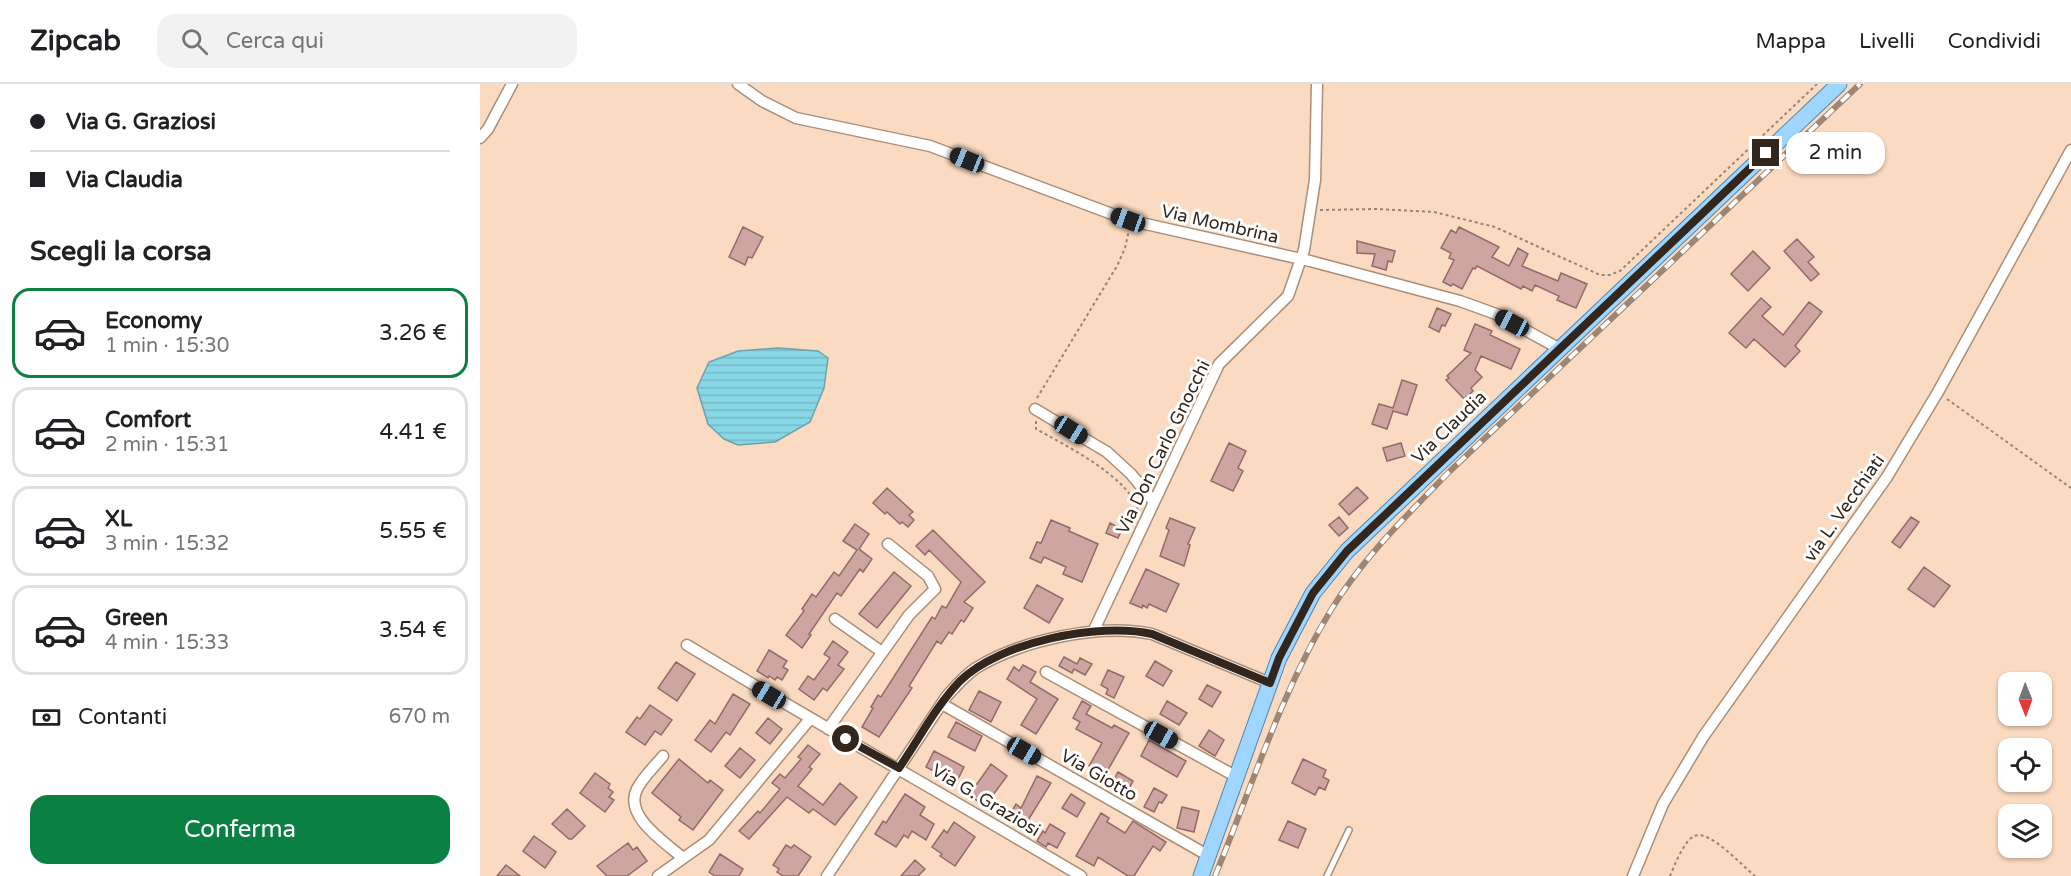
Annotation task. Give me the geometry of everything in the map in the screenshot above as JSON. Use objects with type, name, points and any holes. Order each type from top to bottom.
[{"type":"main road","name":"Via Claudia","points":[[1201,876],[1279,658],[1313,593],[1347,551],[1839,84]]},
{"type":"street","points":[[480,138],[488,129],[512,84]]},
{"type":"street","name":"Via Mombrina","points":[[738,84],[762,101],[796,118],[930,146],[1131,221],[1306,260],[1460,301],[1496,314],[1560,349]]},
{"type":"street","name":"Via Don Carlo Gnocchi","points":[[1094,630],[1219,364],[1288,296],[1306,260],[1315,180],[1317,84]]},
{"type":"street","name":"via L. Vecchiati","points":[[1633,876],[1663,804],[1703,737],[1887,477],[1938,392],[2071,150]]},
{"type":"street","points":[[1035,409],[1107,452],[1131,474],[1154,502]]},
{"type":"street","points":[[828,729],[909,615],[935,589],[928,576],[888,544]]},
{"type":"street","points":[[835,619],[882,652]]},
{"type":"street","points":[[827,876],[942,704],[961,680],[976,668],[1001,656],[1051,639],[1094,630],[1135,630],[1152,634],[1270,683]]},
{"type":"street","name":"Via G. Graziosi","points":[[687,645],[1081,876]]},
{"type":"street","points":[[1046,672],[1237,777]]},
{"type":"street","name":"Via Giotto","points":[[942,704],[1209,856]]},
{"type":"street","points":[[658,876],[709,840],[810,719]]},
{"type":"street","points":[[663,756],[636,790],[636,813],[683,858]]},
{"type":"lane","points":[[1327,876],[1349,830]]},
{"type":"path","points":[[1317,215],[1320,210],[1377,209],[1434,212],[1496,227],[1600,275],[1610,275],[1620,271],[1817,84]]},
{"type":"path","points":[[1131,221],[1125,248],[1117,266],[1036,399],[1035,409],[1036,429],[1087,457],[1102,468],[1126,491],[1137,508],[1138,515]]},
{"type":"path","points":[[1938,392],[2071,488]]},
{"type":"path","points":[[1670,876],[1687,843],[1694,836],[1701,835],[1716,841],[1755,876]]},
{"type":"water","points":[[778,348],[818,351],[828,358],[824,388],[810,422],[775,442],[738,445],[724,439],[708,424],[697,388],[709,362],[738,351]]},
{"type":"building","points":[[743,227],[763,237],[752,258],[748,257],[745,265],[729,257]]},
{"type":"building","points":[[1459,227],[1499,247],[1492,257],[1509,266],[1518,248],[1528,254],[1522,266],[1558,281],[1561,273],[1587,284],[1576,308],[1557,300],[1559,296],[1535,285],[1532,291],[1523,286],[1521,289],[1477,266],[1473,268],[1462,289],[1443,282],[1454,260],[1449,258],[1451,253],[1441,248],[1451,230],[1456,233]]},
{"type":"building","points":[[1797,239],[1814,257],[1808,262],[1819,274],[1811,281],[1784,251]]},
{"type":"building","points":[[1357,241],[1395,251],[1392,262],[1388,261],[1386,270],[1372,266],[1375,254],[1357,253]]},
{"type":"building","points":[[1753,251],[1770,268],[1748,291],[1731,274]]},
{"type":"building","points":[[1761,298],[1771,307],[1762,316],[1783,335],[1809,302],[1822,312],[1795,346],[1800,351],[1785,367],[1754,339],[1746,348],[1729,333]]},
{"type":"building","points":[[1437,308],[1451,314],[1439,332],[1429,327]]},
{"type":"building","points":[[1475,324],[1492,331],[1490,335],[1520,349],[1511,369],[1481,356],[1475,370],[1482,377],[1471,388],[1473,391],[1464,399],[1446,380],[1449,378],[1447,376],[1471,353],[1464,350]]},
{"type":"building","points":[[1402,380],[1417,385],[1407,415],[1393,411],[1387,429],[1372,424],[1379,404],[1393,408]]},
{"type":"building","points":[[1229,443],[1246,451],[1238,468],[1243,471],[1233,491],[1211,481]]},
{"type":"building","points":[[1401,443],[1405,456],[1387,461],[1383,448]]},
{"type":"building","points":[[1357,487],[1368,498],[1349,515],[1339,504]]},
{"type":"building","points":[[887,488],[913,512],[909,515],[914,520],[908,527],[902,522],[900,524],[887,512],[885,514],[873,503]]},
{"type":"building","points":[[1339,517],[1348,528],[1339,536],[1329,525]]},
{"type":"building","points":[[1911,517],[1919,522],[1900,548],[1892,542]]},
{"type":"building","points":[[1170,518],[1195,528],[1188,544],[1190,545],[1184,566],[1160,556],[1169,530],[1166,528]]},
{"type":"building","points":[[1051,520],[1098,544],[1082,582],[1063,574],[1066,567],[1044,557],[1041,563],[1030,558],[1037,542],[1041,543]]},
{"type":"building","points":[[1110,523],[1122,529],[1118,538],[1106,533]]},
{"type":"building","points":[[855,524],[869,534],[859,549],[872,559],[863,572],[860,569],[841,596],[837,593],[802,648],[786,635],[804,611],[802,609],[812,594],[816,597],[834,572],[839,576],[857,550],[843,541]]},
{"type":"building","points":[[933,530],[985,582],[964,602],[973,608],[964,622],[961,620],[952,634],[949,632],[941,644],[937,641],[909,686],[912,688],[879,737],[862,727],[873,708],[871,707],[878,695],[881,697],[932,617],[935,619],[942,606],[946,608],[961,582],[929,550],[925,555],[916,546]]},
{"type":"building","points":[[1924,567],[1950,586],[1934,607],[1908,589]]},
{"type":"building","points":[[1146,569],[1179,584],[1166,612],[1149,604],[1147,608],[1143,605],[1142,608],[1130,603]]},
{"type":"building","points":[[894,572],[911,586],[877,628],[859,614]]},
{"type":"building","points":[[1037,585],[1063,599],[1049,623],[1024,608]]},
{"type":"building","points":[[833,641],[848,652],[838,665],[844,669],[827,691],[823,688],[814,700],[799,689],[808,676],[814,680],[830,658],[824,654]]},
{"type":"building","points":[[769,650],[787,661],[783,667],[788,670],[782,680],[777,677],[775,680],[769,676],[768,678],[757,671]]},
{"type":"building","points":[[1064,657],[1077,664],[1080,658],[1092,664],[1085,675],[1074,669],[1072,673],[1059,666]]},
{"type":"building","points":[[1155,661],[1172,671],[1163,686],[1146,676]]},
{"type":"building","points":[[676,662],[695,674],[677,701],[658,688]]},
{"type":"building","points":[[1023,665],[1036,672],[1030,682],[1058,699],[1036,734],[1021,725],[1037,699],[1007,679],[1014,667],[1019,671]]},
{"type":"building","points":[[1108,670],[1124,677],[1114,698],[1106,694],[1108,689],[1101,685]]},
{"type":"building","points":[[1207,685],[1221,692],[1212,707],[1199,699]]},
{"type":"building","points":[[979,691],[1001,702],[991,722],[969,710]]},
{"type":"building","points":[[733,694],[750,704],[730,735],[726,732],[711,752],[695,740],[710,720],[715,724]]},
{"type":"building","points":[[1082,701],[1091,706],[1086,714],[1112,728],[1114,725],[1129,733],[1105,775],[1089,766],[1102,743],[1076,729],[1080,722],[1073,718]]},
{"type":"building","points":[[1167,701],[1187,713],[1179,725],[1160,714]]},
{"type":"building","points":[[650,705],[672,720],[661,735],[655,731],[645,745],[626,732],[637,717],[640,719]]},
{"type":"building","points":[[768,718],[782,729],[770,744],[756,733]]},
{"type":"building","points":[[956,722],[982,736],[975,751],[948,737]]},
{"type":"building","points":[[1209,730],[1224,740],[1215,756],[1199,746]]},
{"type":"building","points":[[1149,740],[1186,761],[1177,777],[1141,756]]},
{"type":"building","points":[[808,745],[820,754],[809,767],[812,769],[798,786],[823,805],[840,783],[857,797],[835,825],[813,809],[809,813],[787,797],[749,839],[739,831],[758,811],[760,813],[780,789],[772,783],[780,774],[785,778],[801,759],[798,757]]},
{"type":"building","points":[[740,748],[755,760],[740,778],[725,766]]},
{"type":"building","points":[[934,751],[964,767],[956,783],[926,767]]},
{"type":"building","points":[[679,759],[708,783],[710,780],[723,790],[693,830],[679,820],[681,817],[652,793]]},
{"type":"building","points":[[1303,759],[1326,770],[1323,777],[1329,780],[1325,790],[1319,787],[1315,795],[1292,783]]},
{"type":"building","points":[[991,764],[1007,776],[985,806],[969,795]]},
{"type":"building","points":[[1118,772],[1133,781],[1125,796],[1109,788]]},
{"type":"building","points":[[595,773],[610,784],[608,788],[613,792],[609,797],[614,800],[605,812],[580,793]]},
{"type":"building","points":[[1037,776],[1051,783],[1022,830],[1006,820],[1016,804],[1021,808]]},
{"type":"building","points":[[1154,788],[1167,795],[1162,803],[1159,802],[1154,812],[1144,807]]},
{"type":"building","points":[[905,794],[925,807],[920,815],[934,824],[926,840],[912,831],[908,838],[904,835],[896,847],[875,834],[883,821],[886,823]]},
{"type":"building","points":[[1071,794],[1085,803],[1077,817],[1062,808]]},
{"type":"building","points":[[1182,807],[1199,811],[1194,832],[1177,828]]},
{"type":"building","points":[[567,809],[585,826],[572,839],[552,824]]},
{"type":"building","points":[[1101,813],[1109,818],[1107,822],[1125,833],[1133,821],[1166,842],[1160,851],[1153,846],[1134,876],[1128,876],[1098,857],[1094,866],[1076,856]]},
{"type":"building","points":[[1288,821],[1306,829],[1298,848],[1279,840]]},
{"type":"building","points":[[954,822],[975,837],[955,866],[940,856],[942,854],[932,847],[944,830],[947,833]]},
{"type":"building","points":[[1050,824],[1065,833],[1057,848],[1048,843],[1046,847],[1037,841]]},
{"type":"building","points":[[534,836],[556,852],[545,868],[523,851]]},
{"type":"building","points":[[628,843],[633,850],[637,847],[647,861],[627,876],[607,876],[597,866]]},
{"type":"building","points":[[786,845],[791,848],[794,845],[811,857],[798,876],[783,876],[773,865]]},
{"type":"building","points":[[720,854],[743,869],[739,876],[715,876],[709,872]]},
{"type":"building","points":[[915,860],[925,869],[918,876],[901,876]]},
{"type":"building","points":[[506,865],[520,876],[497,876]]},
{"type":"railway","points":[[1215,876],[1268,740],[1313,641],[1331,610],[1371,555],[1449,472],[1860,84]]},
{"type":"route","points":[[846,739],[899,768],[946,697],[976,668],[1010,652],[1051,639],[1094,630],[1135,630],[1152,634],[1270,683],[1279,658],[1313,593],[1347,551],[1766,153]]}]
